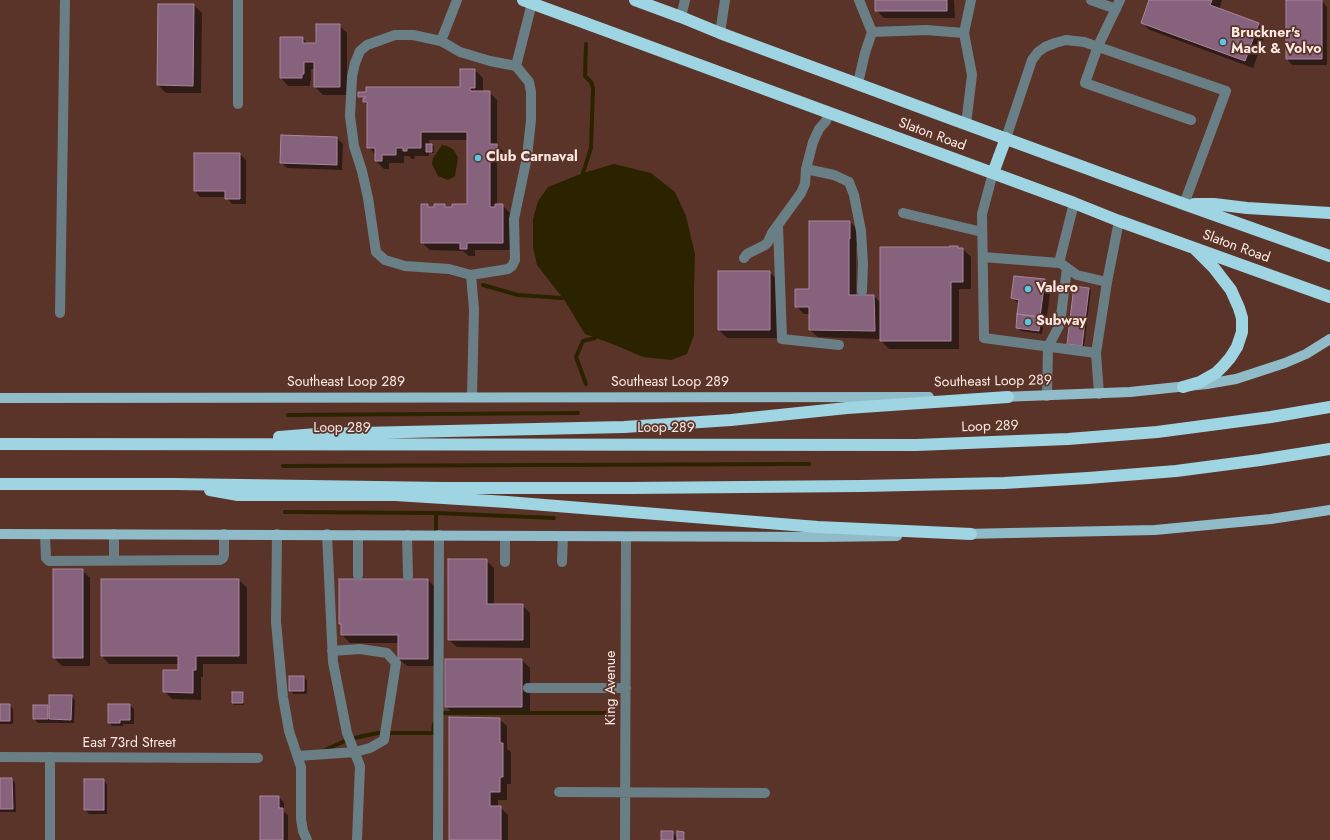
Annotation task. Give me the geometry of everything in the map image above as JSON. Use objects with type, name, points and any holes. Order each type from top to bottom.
[{"type":"highway","name":"Slaton Road","points":[[635,0],[966,124],[1330,256]]},
{"type":"highway","name":"Slaton Road","points":[[527,2],[1074,203],[1118,221],[1330,297]]},
{"type":"highway","points":[[993,173],[1006,138]]},
{"type":"highway","points":[[1184,204],[1214,204],[1247,208],[1330,213]]},
{"type":"highway","points":[[1183,387],[1200,382],[1216,373],[1230,358],[1237,347],[1242,332],[1242,318],[1231,290],[1214,268],[1193,247]]},
{"type":"highway","points":[[175,444],[318,434],[624,427],[731,420],[855,408],[1008,397]]},
{"type":"highway","name":"Loop 289","points":[[0,444],[916,445],[1068,439],[1157,432],[1330,408]]},
{"type":"highway","points":[[0,484],[629,488],[1004,483],[1176,471],[1330,449]]},
{"type":"highway","points":[[175,484],[238,495],[395,495],[507,502],[818,527],[971,534]]},
{"type":"main road","name":"Southeast Loop 289","points":[[0,398],[1008,397],[1099,394],[1183,387],[1236,379],[1285,363],[1306,354],[1330,339]]},
{"type":"main road","points":[[0,534],[327,534],[819,538],[1155,530],[1271,519],[1330,510]]},
{"type":"street","points":[[60,314],[65,0]]},
{"type":"street","points":[[238,0],[238,104]]},
{"type":"street","points":[[441,41],[457,0]]},
{"type":"street","points":[[681,17],[684,0]]},
{"type":"street","points":[[720,33],[725,0]]},
{"type":"street","points":[[858,84],[865,53],[872,32],[859,0]]},
{"type":"street","points":[[966,124],[972,75],[964,33],[971,0]]},
{"type":"street","points":[[1091,0],[1118,4],[1098,46],[1085,84],[1191,120]]},
{"type":"street","points":[[516,66],[527,2]]},
{"type":"street","points":[[872,32],[926,30],[964,33]]},
{"type":"street","points":[[395,35],[413,35],[441,41],[460,52],[490,61],[516,66],[529,82],[531,92],[531,120],[527,157],[514,219],[515,260],[512,266],[508,269],[471,275],[449,269],[405,266],[385,260],[376,252],[368,198],[350,126],[352,77],[355,63],[360,51],[367,45],[395,35]]},
{"type":"street","points":[[1006,138],[1032,60],[1038,52],[1055,42],[1066,40],[1084,42],[1098,46],[1226,91],[1184,204]]},
{"type":"street","points":[[744,258],[747,254],[768,242],[769,237],[801,193],[805,184],[806,169],[814,137],[826,121],[829,113]]},
{"type":"street","points":[[806,169],[834,175],[849,182],[854,194],[862,231],[862,291]]},
{"type":"street","points":[[993,173],[982,214],[984,338],[1096,352]]},
{"type":"street","points":[[1047,396],[1048,347],[1060,324],[1063,266],[1074,203]]},
{"type":"street","points":[[903,213],[982,232]]},
{"type":"street","points":[[1099,394],[1096,352],[1118,221]]},
{"type":"street","points":[[778,226],[782,339],[839,345]]},
{"type":"street","points":[[983,257],[1063,266],[1077,275],[1107,282]]},
{"type":"street","points":[[471,275],[474,309],[472,397]]},
{"type":"street","points":[[46,534],[47,560],[220,560],[224,555],[224,534]]},
{"type":"street","points":[[114,534],[114,560]]},
{"type":"street","points":[[277,534],[276,622],[283,697],[289,731],[301,767],[301,819],[307,840]]},
{"type":"street","points":[[327,534],[333,662],[347,733],[360,766],[357,840]]},
{"type":"street","points":[[358,535],[358,575]]},
{"type":"street","points":[[407,535],[408,576]]},
{"type":"street","points":[[438,840],[439,535]]},
{"type":"street","points":[[505,536],[505,562]]},
{"type":"street","points":[[562,562],[563,536]]},
{"type":"street","name":"King Avenue","points":[[626,537],[626,840]]},
{"type":"street","points":[[298,756],[355,752],[370,748],[384,740],[396,663],[387,653],[360,648],[332,651]]},
{"type":"street","points":[[528,688],[626,688]]},
{"type":"street","name":"East 73rd Street","points":[[0,757],[258,758]]},
{"type":"street","points":[[50,757],[50,840]]},
{"type":"street","points":[[559,792],[765,793]]},
{"type":"shaded area","points":[[442,145],[454,150],[458,158],[455,176],[448,180],[438,176],[432,164],[433,158]]},
{"type":"shaded area","points":[[614,164],[651,173],[675,192],[686,216],[695,254],[694,335],[687,354],[671,360],[643,357],[585,334],[565,301],[537,265],[533,247],[533,219],[538,201],[548,187],[583,173]]},
{"type":"building","points":[[875,0],[947,0],[947,11],[875,11]]},
{"type":"building","name":"Bruckner's Mack & Volvo","points":[[1149,0],[1212,0],[1210,5],[1259,23],[1245,61],[1141,23]]},
{"type":"building","points":[[1286,0],[1322,0],[1322,59],[1286,59]]},
{"type":"building","points":[[158,4],[194,4],[193,86],[157,85]]},
{"type":"building","points":[[316,24],[340,24],[340,87],[314,87],[314,62],[304,62],[304,74],[302,74],[302,78],[280,78],[280,37],[303,37],[303,43],[316,43]]},
{"type":"building","name":"Club Carnaval","points":[[460,69],[475,69],[475,88],[470,88],[470,91],[490,91],[490,144],[497,144],[497,153],[490,153],[490,207],[495,207],[495,204],[503,204],[503,243],[467,243],[467,249],[460,249],[460,243],[421,243],[421,204],[428,204],[428,207],[434,207],[434,204],[445,204],[445,207],[452,207],[452,204],[467,204],[467,132],[421,132],[421,148],[407,148],[407,151],[403,151],[403,148],[396,148],[396,155],[382,155],[382,161],[375,161],[375,148],[367,148],[367,102],[363,102],[363,98],[366,97],[358,97],[358,92],[366,92],[366,87],[460,87]]},
{"type":"building","points":[[281,135],[337,137],[337,165],[280,163]]},
{"type":"building","points":[[426,144],[432,144],[432,152],[426,152]]},
{"type":"building","points":[[194,153],[240,153],[240,199],[225,199],[225,191],[194,191]]},
{"type":"building","points":[[809,221],[850,221],[849,295],[874,295],[875,331],[809,330],[809,307],[795,307],[795,289],[809,289]]},
{"type":"building","points":[[958,246],[958,248],[963,248],[963,282],[951,282],[951,341],[880,341],[880,247]]},
{"type":"building","points":[[718,271],[770,271],[770,330],[718,330]]},
{"type":"building","name":"Valero","points":[[1014,276],[1045,279],[1040,317],[1017,314],[1019,300],[1011,298]]},
{"type":"building","name":"Valero","points":[[1074,286],[1089,288],[1082,346],[1067,344]]},
{"type":"building","name":"Subway","points":[[1017,314],[1040,317],[1039,331],[1016,328]]},
{"type":"building","points":[[448,559],[487,559],[487,604],[523,604],[523,640],[448,640]]},
{"type":"building","points":[[53,569],[83,569],[83,658],[53,658]]},
{"type":"building","points":[[101,579],[239,579],[239,656],[196,656],[196,670],[193,670],[193,693],[163,692],[163,670],[178,670],[178,656],[101,656]]},
{"type":"building","points":[[339,579],[428,579],[428,659],[398,659],[398,635],[341,635],[341,624],[339,624]]},
{"type":"building","points":[[445,659],[522,659],[522,707],[445,707]]},
{"type":"building","points":[[289,676],[304,676],[304,691],[289,691]]},
{"type":"building","points":[[232,692],[243,692],[243,703],[232,703]]},
{"type":"building","points":[[49,695],[72,695],[71,720],[49,719]]},
{"type":"building","points":[[0,704],[10,704],[10,721],[0,721]]},
{"type":"building","points":[[108,704],[130,704],[130,720],[120,720],[120,723],[108,723]]},
{"type":"building","points":[[33,705],[48,705],[48,719],[33,719]]},
{"type":"building","points":[[449,717],[500,718],[500,743],[503,743],[503,777],[500,777],[500,792],[490,792],[490,806],[501,806],[501,840],[449,840]]},
{"type":"building","points":[[0,778],[12,778],[13,809],[0,809]]},
{"type":"building","points":[[84,779],[104,779],[104,810],[84,810]]},
{"type":"building","points":[[260,796],[279,796],[279,808],[283,808],[283,840],[260,840]]},
{"type":"building","points":[[661,831],[673,831],[673,840],[661,840]]},
{"type":"building","points":[[677,831],[684,832],[684,840],[677,840]]},
{"type":"waterway","points":[[583,173],[591,148],[593,88],[591,82],[585,76],[586,44]]},
{"type":"waterway","points":[[483,285],[518,295],[562,298]]},
{"type":"waterway","points":[[586,384],[576,357],[583,341],[595,338]]},
{"type":"waterway","points":[[288,415],[578,413]]},
{"type":"waterway","points":[[283,466],[809,464]]},
{"type":"waterway","points":[[285,512],[436,513]]},
{"type":"waterway","points":[[436,536],[436,513],[554,518]]},
{"type":"waterway","points":[[439,713],[609,713]]},
{"type":"waterway","points":[[323,751],[349,739],[378,733],[433,733],[434,724]]},
{"type":"place","name":"Bruckner's Mack & Volvo","points":[[1223,42]]},
{"type":"place","name":"Club Carnaval","points":[[478,158]]},
{"type":"place","name":"Valero","points":[[1028,289]]},
{"type":"place","name":"Subway","points":[[1028,322]]}]
